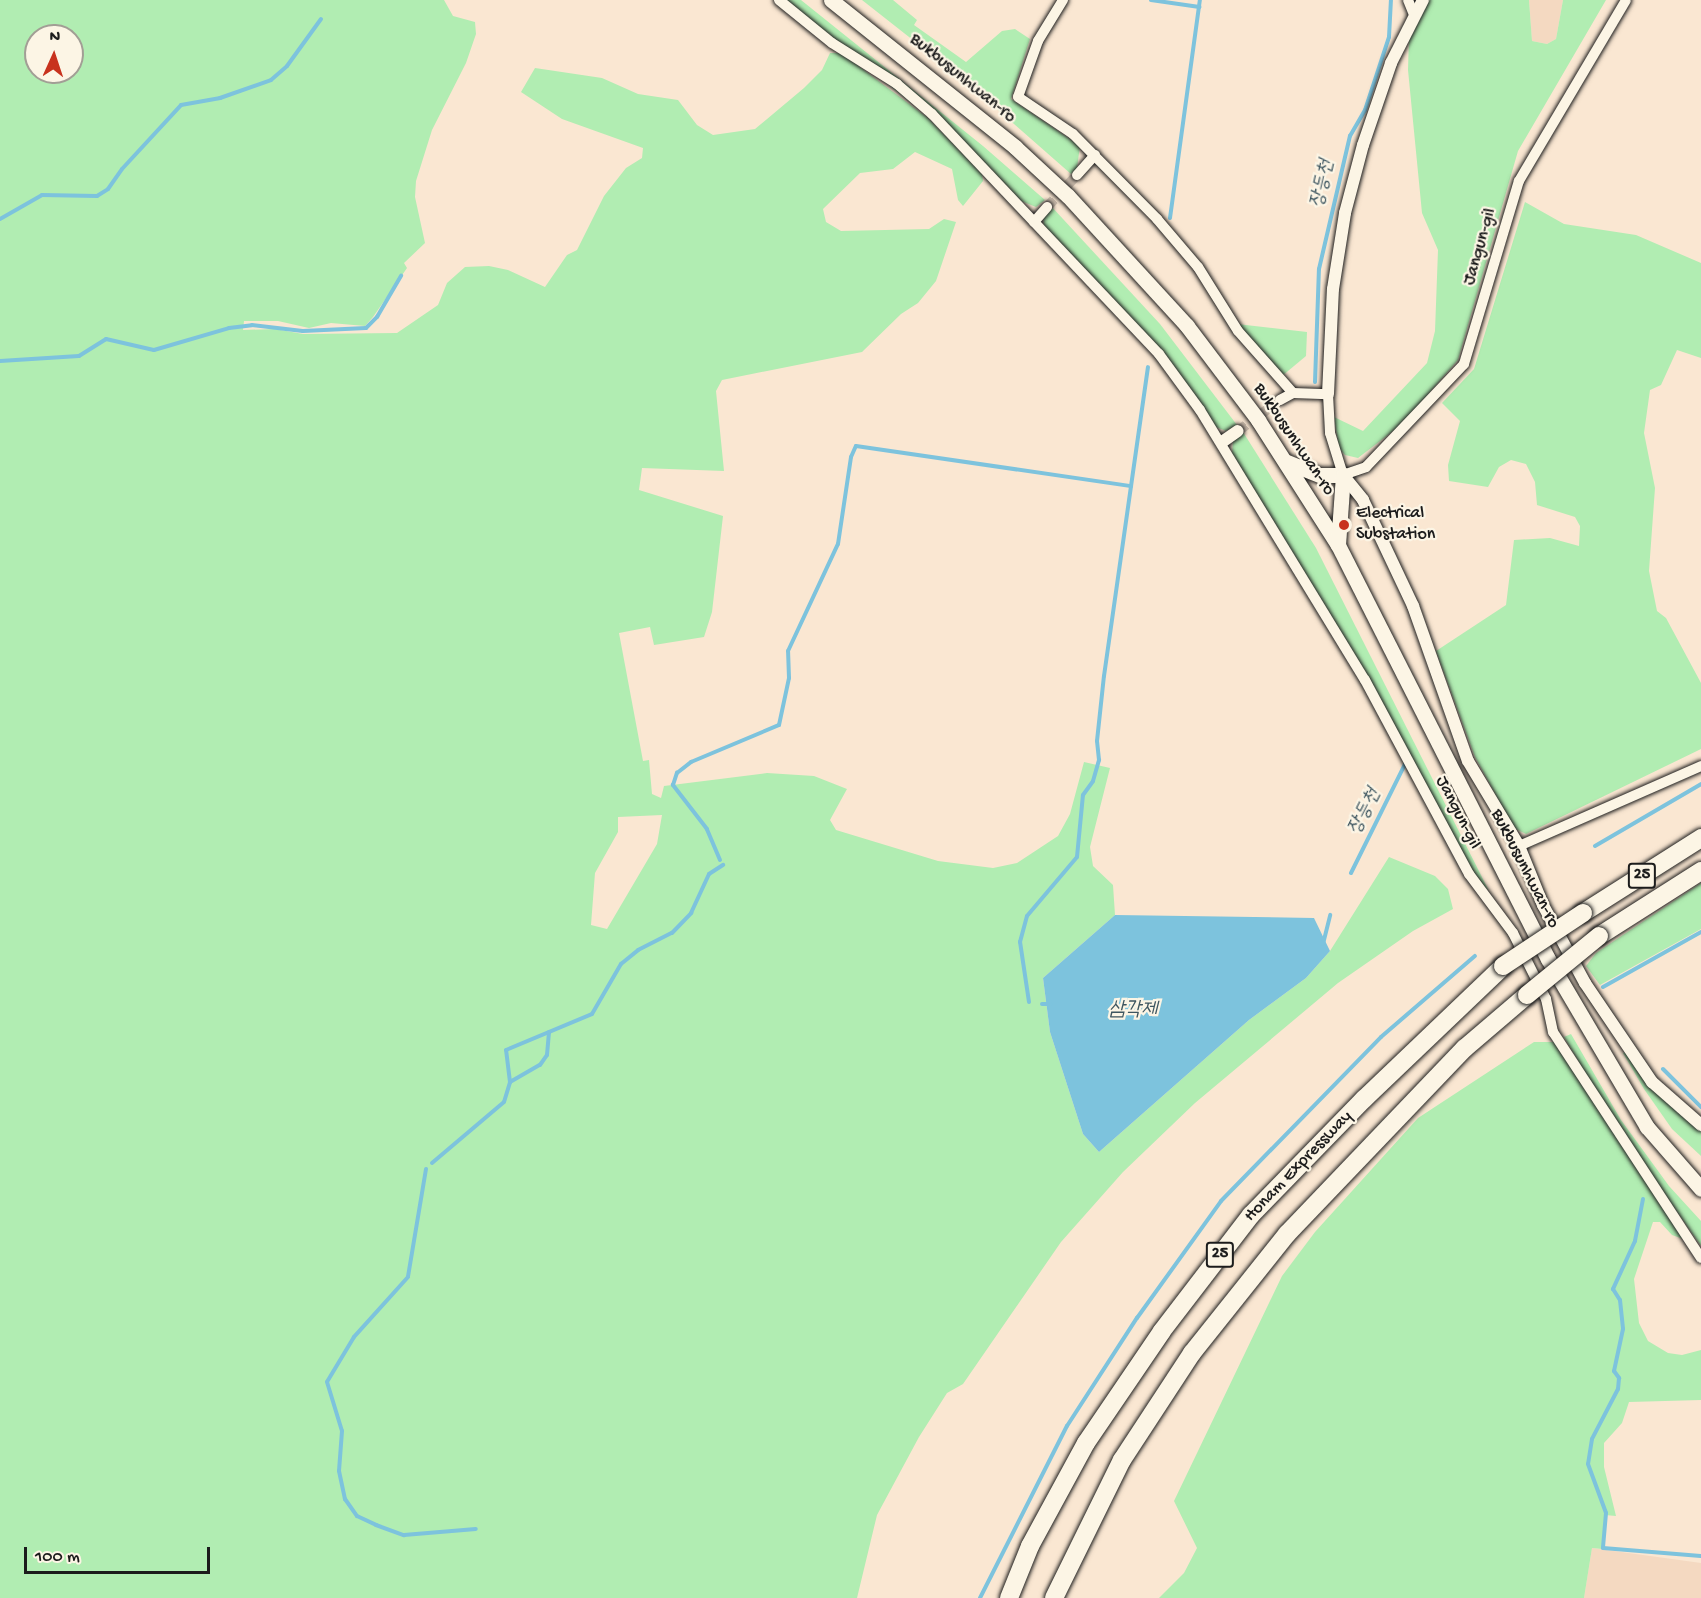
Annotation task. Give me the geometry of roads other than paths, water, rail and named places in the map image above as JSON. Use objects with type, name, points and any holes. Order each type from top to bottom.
[{"type":"highway","name":"Honam Expressway","points":[[1009,1598],[1030,1546],[1086,1443],[1162,1331],[1251,1215],[1364,1099],[1503,966],[1701,838]]},
{"type":"highway","name":"Honam Expressway","points":[[1053,1598],[1122,1460],[1192,1353],[1287,1234],[1465,1048],[1599,936],[1701,872]]},
{"type":"main road","name":"Bukbusunhwan-ro","points":[[831,0],[989,126],[1068,196],[1187,326],[1287,462],[1338,545],[1548,959],[1647,1127],[1701,1189]]},
{"type":"main road","points":[[1287,462],[1320,475],[1343,475],[1338,545]]},
{"type":"street","name":"Jangun-gil","points":[[779,0],[832,43],[897,84],[932,114],[1159,354],[1222,442],[1365,680],[1469,874],[1513,933],[1546,999],[1553,1032],[1613,1128],[1663,1195],[1701,1258]]},
{"type":"street","points":[[1063,0],[1038,41],[1018,98],[1073,134],[1095,155],[1198,267],[1238,331],[1293,393]]},
{"type":"street","points":[[1408,0],[1414,15]]},
{"type":"street","name":"Jangun-gil","points":[[1423,0],[1387,74],[1345,213],[1333,289],[1328,394],[1330,433],[1343,475],[1363,500],[1413,606],[1468,761],[1519,846],[1543,905],[1585,983],[1652,1082],[1701,1125]]},
{"type":"street","name":"Jangun-gil","points":[[1343,475],[1366,467],[1464,364],[1519,181],[1626,0]]},
{"type":"street","points":[[1077,175],[1095,155]]},
{"type":"street","points":[[1034,222],[1047,207]]},
{"type":"street","points":[[1280,400],[1293,393],[1328,394]]},
{"type":"street","points":[[1222,442],[1238,431]]},
{"type":"street","points":[[1519,846],[1701,766]]},
{"type":"water","name":"삼각제","points":[[1115,915],[1314,918],[1330,951],[1306,978],[1249,1020],[1099,1152],[1083,1134],[1050,1032],[1043,978]]},
{"type":"waterway","points":[[1151,0],[1199,7]]},
{"type":"waterway","points":[[1170,218],[1200,0]]},
{"type":"waterway","name":"장등천","points":[[1315,382],[1319,269],[1350,136],[1365,110],[1389,37],[1391,0]]},
{"type":"waterway","points":[[0,219],[42,195],[97,196],[108,189],[122,169],[181,105],[220,98],[271,80],[287,66],[321,19]]},
{"type":"waterway","points":[[0,361],[79,356],[106,339],[154,350],[229,328],[252,325],[303,331],[366,328],[377,317],[401,276]]},
{"type":"waterway","points":[[1029,1002],[1020,942],[1027,916],[1077,857],[1083,795],[1093,781],[1099,760],[1097,741],[1104,676],[1148,367]]},
{"type":"waterway","points":[[720,860],[707,829],[673,785],[677,773],[691,762],[779,725],[789,678],[788,651],[838,544],[851,457],[856,446],[1131,486]]},
{"type":"waterway","name":"장등천","points":[[1351,873],[1405,764]]},
{"type":"waterway","points":[[1595,846],[1701,784]]},
{"type":"waterway","points":[[432,1163],[504,1102],[510,1082],[506,1050],[592,1014],[621,964],[638,950],[672,933],[691,913],[709,874],[723,865]]},
{"type":"waterway","name":"장등천","points":[[1323,944],[1330,915]]},
{"type":"waterway","points":[[1603,987],[1701,932]]},
{"type":"waterway","points":[[980,1598],[1067,1426],[1137,1318],[1221,1201],[1381,1037],[1475,956]]},
{"type":"waterway","points":[[1042,1004],[1051,1004]]},
{"type":"waterway","points":[[510,1082],[540,1065],[547,1055],[549,1032]]},
{"type":"waterway","points":[[1663,1069],[1701,1107]]},
{"type":"waterway","points":[[426,1169],[408,1277],[354,1337],[327,1382],[342,1431],[339,1471],[345,1499],[357,1516],[376,1525],[404,1535],[476,1529]]},
{"type":"waterway","points":[[1643,1199],[1635,1241],[1613,1289],[1620,1300],[1623,1329],[1614,1371],[1619,1378],[1618,1389],[1592,1439],[1588,1464],[1606,1513],[1603,1548],[1701,1556]]},
{"type":"tunnel","points":[[1047,207],[1077,175]]},
{"type":"tunnel","points":[[1238,431],[1280,400]]},
{"type":"place","name":"Electrical Substation","points":[[1344,525]]}]
